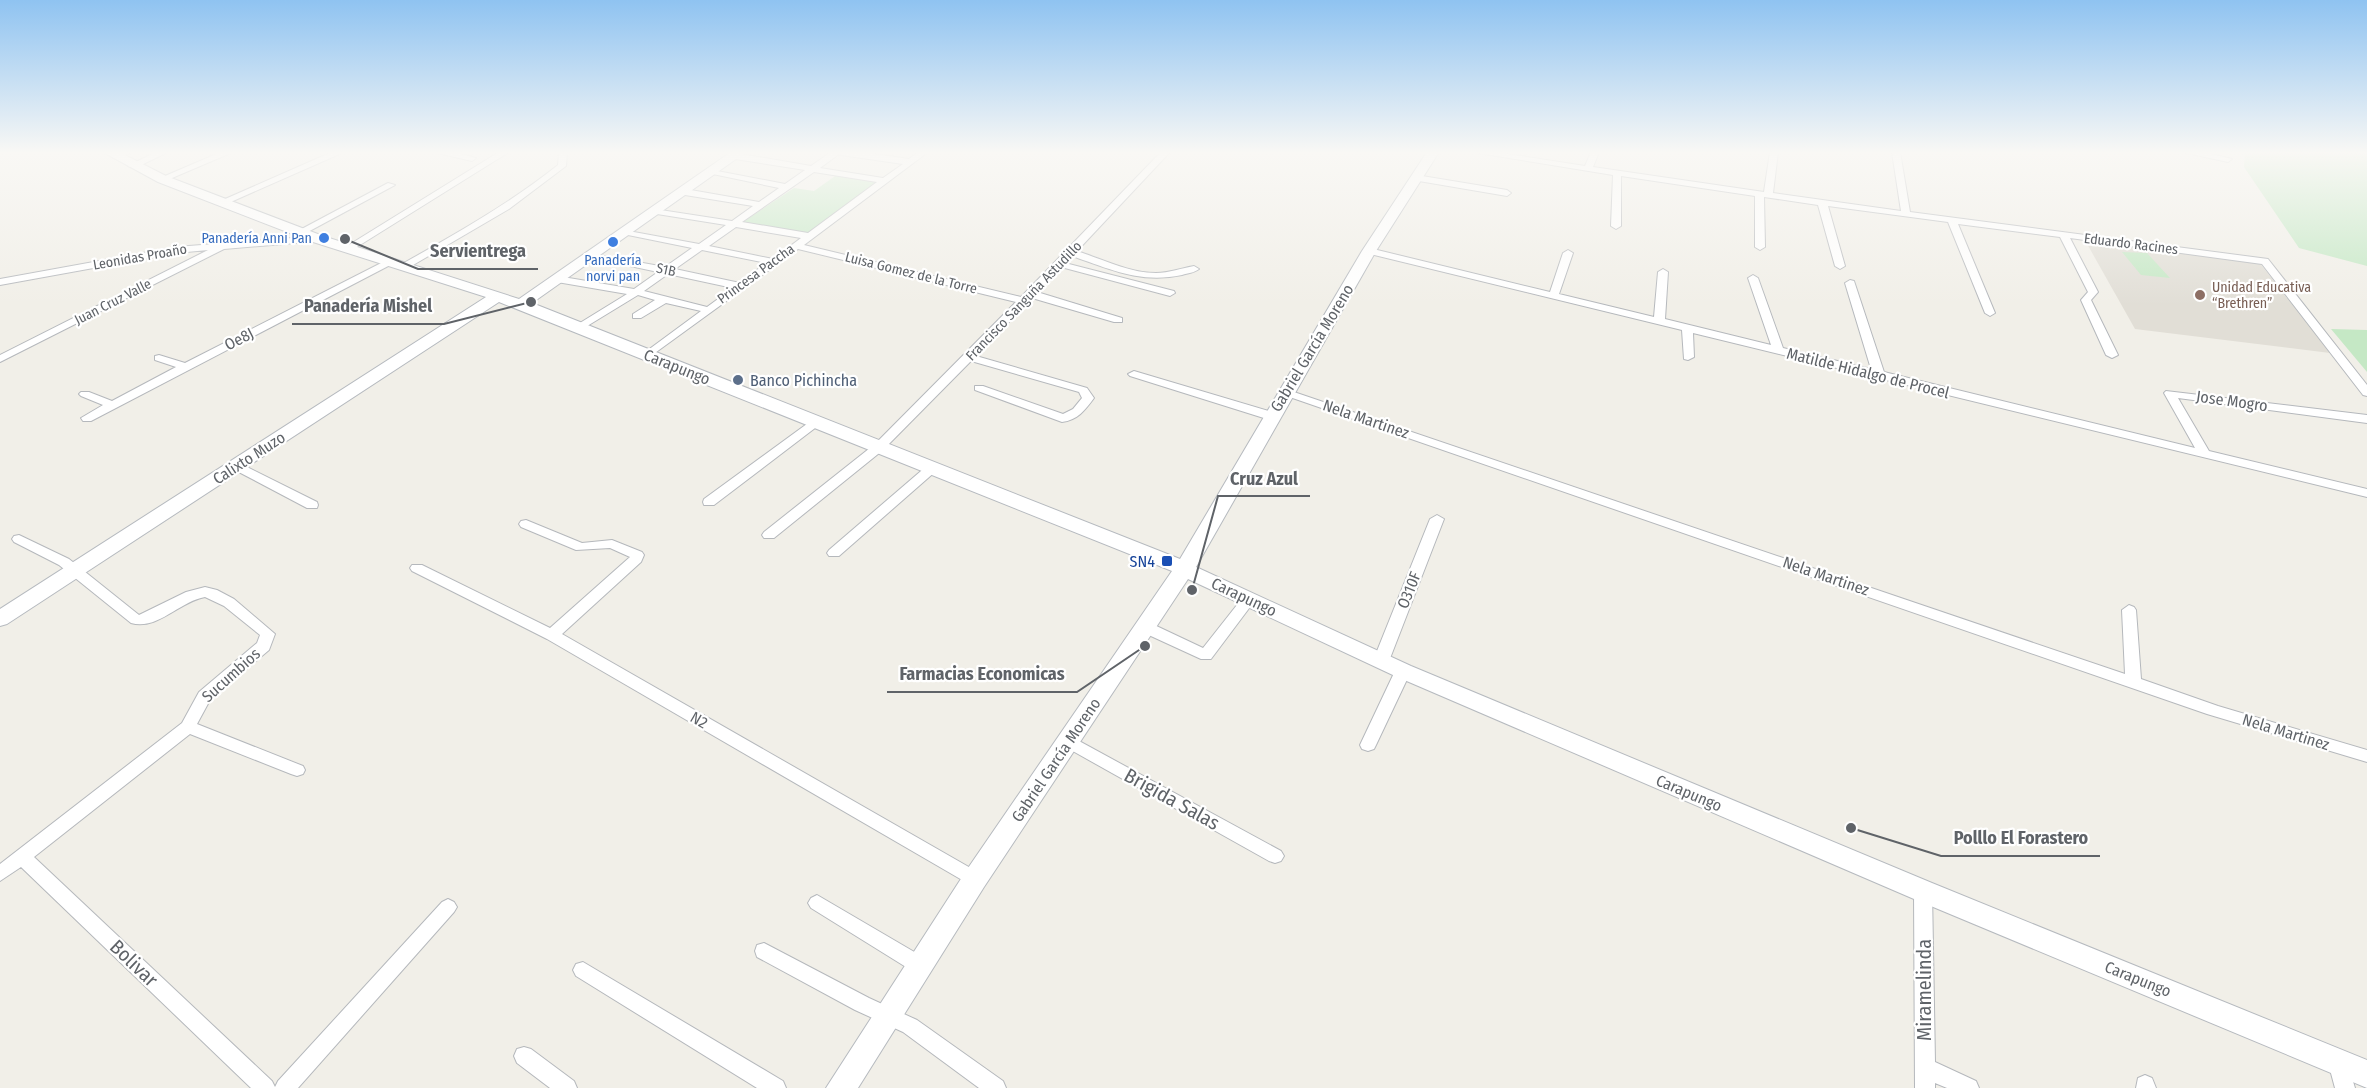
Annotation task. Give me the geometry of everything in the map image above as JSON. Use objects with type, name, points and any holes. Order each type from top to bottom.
[{"type":"street","name":"Carapungo","points":[[223,203],[318,239],[521,303],[1185,568],[1392,666],[1923,891],[2367,1074]]},
{"type":"street","points":[[301,232],[356,203]]},
{"type":"street","points":[[350,248],[423,203]]},
{"type":"street","name":"Oe8J","points":[[87,418],[483,221],[510,203]]},
{"type":"street","points":[[521,303],[668,203]]},
{"type":"street","points":[[743,203],[760,206]]},
{"type":"street","points":[[579,328],[636,292],[765,203]]},
{"type":"street","name":"Princesa Paccha","points":[[648,355],[856,203]]},
{"type":"street","name":"Francisco Sanguña Astudillo","points":[[770,535],[879,447],[1118,203]]},
{"type":"street","name":"Gabriel García Moreno","points":[[841,1088],[975,879],[1185,568],[1285,392],[1400,203]]},
{"type":"street","points":[[1616,203],[1616,226]]},
{"type":"street","points":[[1760,247],[1763,203]]},
{"type":"street","points":[[1822,203],[1840,266]]},
{"type":"street","name":"Eduardo Racines","points":[[1822,203],[2265,261],[2367,393]]},
{"type":"street","points":[[1904,203],[1906,214]]},
{"type":"street","points":[[657,210],[809,236]]},
{"type":"street","points":[[1952,220],[1990,313]]},
{"type":"street","points":[[626,232],[775,262]]},
{"type":"street","points":[[2064,236],[2093,292],[2086,300],[2112,355]]},
{"type":"street","name":"Leonidas Proaño","points":[[0,282],[177,250],[318,239]]},
{"type":"street","name":"Juan Cruz Valle","points":[[0,359],[226,245]]},
{"type":"street","name":"Luisa Gomez de la Torre","points":[[797,246],[1028,297],[1118,320]]},
{"type":"street","name":"Matilde Hidalgo de Procel","points":[[1369,251],[2205,455],[2365,497]]},
{"type":"street","points":[[1071,252],[1149,275],[1194,269]]},
{"type":"street","points":[[1553,297],[1568,253]]},
{"type":"street","name":"S1B","points":[[591,255],[740,286]]},
{"type":"street","points":[[1059,264],[1170,293]]},
{"type":"street","points":[[1659,323],[1663,272]]},
{"type":"street","points":[[1753,278],[1779,352]]},
{"type":"street","points":[[557,279],[636,292],[708,310]]},
{"type":"street","points":[[1850,283],[1879,376]]},
{"type":"street","name":"Calixto Muzo","points":[[0,619],[498,296]]},
{"type":"street","points":[[637,316],[664,299]]},
{"type":"street","points":[[1687,330],[1688,357]]},
{"type":"street","points":[[969,357],[1083,390],[1088,398],[1076,414],[1069,418],[1062,418],[979,388]]},
{"type":"street","points":[[159,358],[186,367]]},
{"type":"street","points":[[1134,375],[1271,416]]},
{"type":"street","name":"Nela Martinez","points":[[1285,392],[2213,710],[2367,756]]},
{"type":"street","name":"Jose Mogro","points":[[2205,455],[2170,393],[2367,419]]},
{"type":"street","points":[[85,394],[112,405]]},
{"type":"street","points":[[709,502],[815,422]]},
{"type":"street","points":[[237,466],[312,505]]},
{"type":"street","points":[[834,553],[932,468]]},
{"type":"street","name":"O310F","points":[[1368,746],[1437,519]]},
{"type":"street","points":[[526,524],[581,547],[612,544],[637,555],[636,560],[552,635]]},
{"type":"street","name":"Sucumbios","points":[[19,539],[64,562],[136,620],[145,619],[205,592],[218,596],[268,634],[264,646],[204,696],[188,727],[22,857]]},
{"type":"street","name":"N2","points":[[417,568],[552,635],[975,879]]},
{"type":"street","points":[[1145,627],[1206,656],[1249,599]]},
{"type":"street","points":[[2128,610],[2133,681]]},
{"type":"street","points":[[188,727],[297,770]]},
{"type":"street","name":"Brigida Salas","points":[[1068,741],[1275,856]]},
{"type":"street","points":[[0,873],[22,857]]},
{"type":"street","name":"Bolivar","points":[[22,857],[265,1088]]},
{"type":"street","name":"Miramelinda","points":[[1923,891],[1925,1078]]},
{"type":"street","points":[[817,903],[921,966]]},
{"type":"street","points":[[285,1088],[448,907]]},
{"type":"street","points":[[764,951],[862,1004],[910,1026],[996,1088]]},
{"type":"street","points":[[583,970],[776,1088]]},
{"type":"street","points":[[524,1056],[567,1088]]},
{"type":"street","points":[[2338,1062],[2345,1088]]},
{"type":"street","points":[[1925,1078],[1969,1088]]},
{"type":"shaded area","name":"Unidad Educativa “Brethren”","points":[[2086,242],[2259,262],[2330,353],[2135,329]]},
{"type":"green space","points":[[772,203],[851,203],[808,234],[743,222]]},
{"type":"green space","points":[[2268,203],[2367,203],[2367,266],[2299,248]]},
{"type":"green space","points":[[2122,252],[2147,253],[2170,278],[2141,275]]},
{"type":"green space","points":[[2331,329],[2367,330],[2367,372]]},
{"type":"place","name":"Panadería Anni Pan","points":[[324,238]]},
{"type":"place","name":"Servientrega","points":[[345,239]]},
{"type":"place","name":"Panadería norvi pan","points":[[613,242]]},
{"type":"place","name":"Unidad Educativa “Brethren”","points":[[2200,295]]},
{"type":"place","name":"Panadería Mishel","points":[[531,302]]},
{"type":"place","name":"Banco Pichincha","points":[[738,380]]},
{"type":"place","name":"SN4","points":[[1167,561]]},
{"type":"place","name":"Cruz Azul","points":[[1192,590]]},
{"type":"place","name":"Farmacias Economicas","points":[[1145,646]]},
{"type":"place","name":"Polllo El Forastero","points":[[1851,828]]}]
